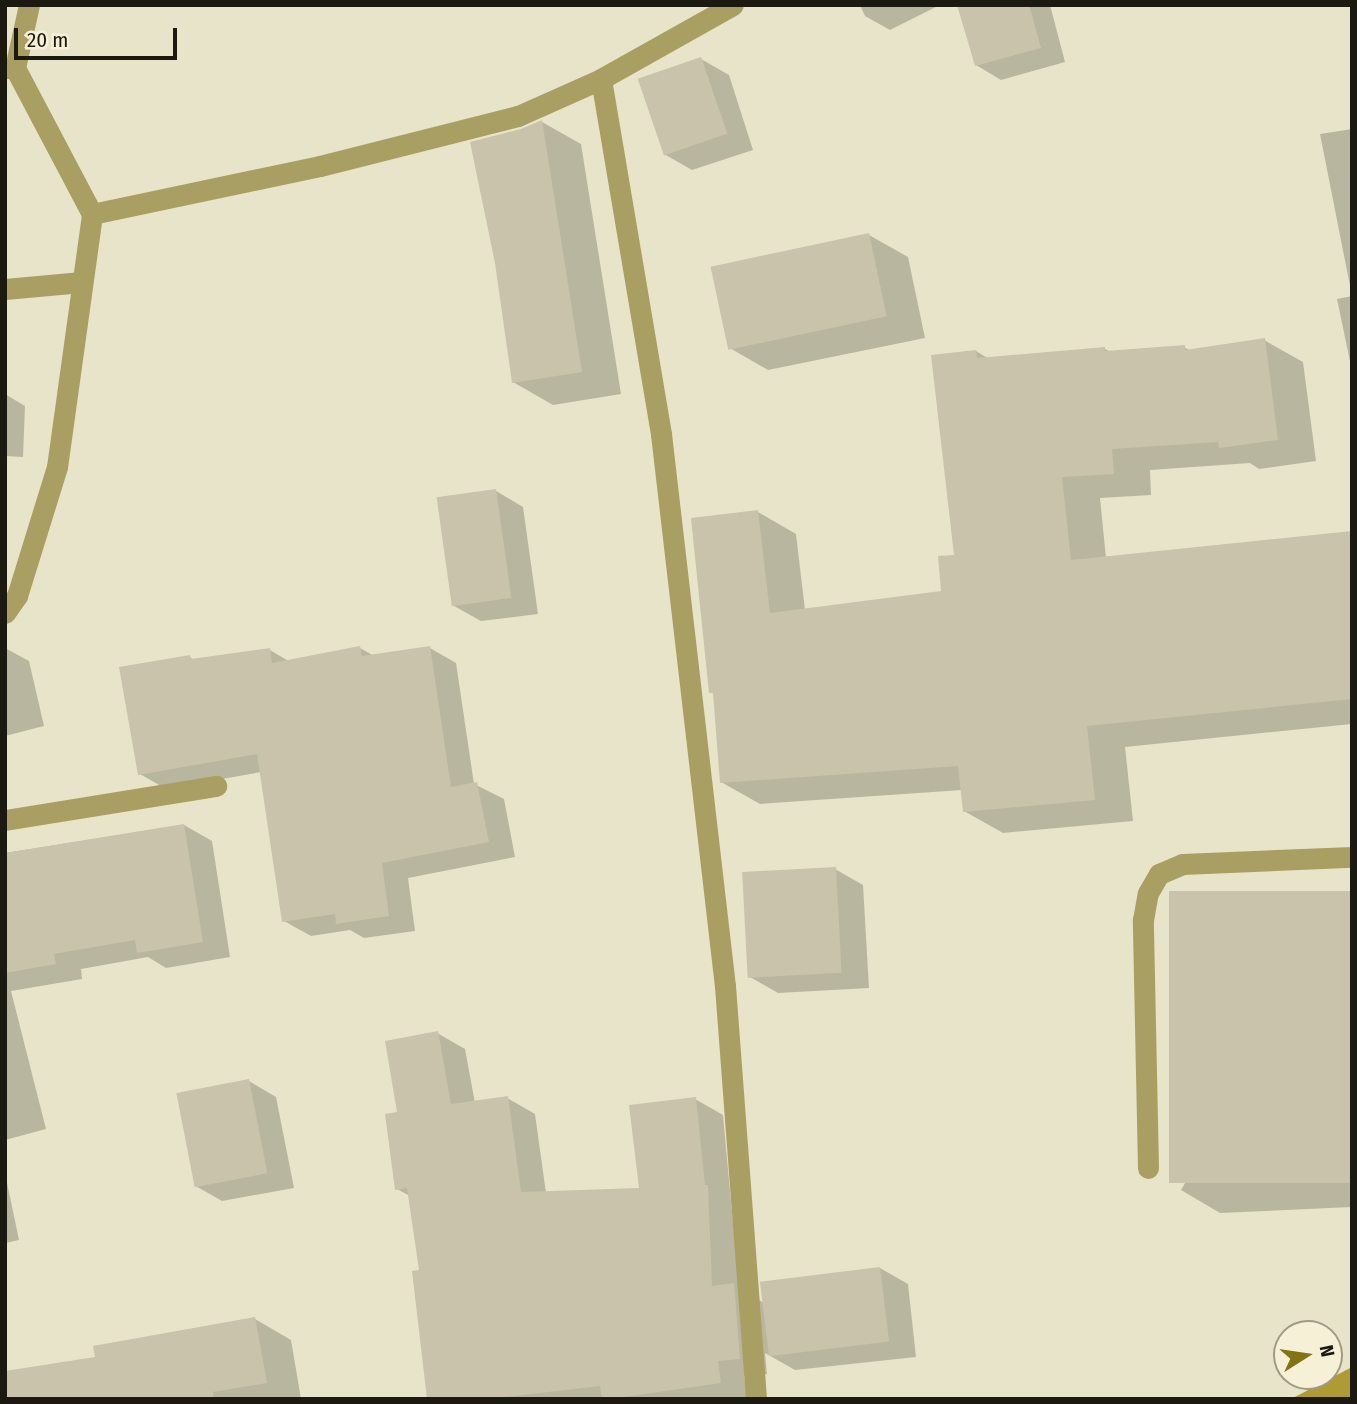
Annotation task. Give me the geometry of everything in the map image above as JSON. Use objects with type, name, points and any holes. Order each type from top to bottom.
[{"type":"street","points":[[5,612],[17,596],[57,467],[92,214],[10,68],[29,5]]},
{"type":"street","points":[[92,214],[320,166],[518,116],[601,79],[733,5]]},
{"type":"street","points":[[601,79],[661,434],[724,986],[756,1399]]},
{"type":"street","points":[[5,289],[82,282]]},
{"type":"street","points":[[5,820],[216,786]]},
{"type":"street","points":[[1148,1168],[1143,920],[1148,893],[1159,874],[1182,864],[1352,857]]},
{"type":"shaded area","points":[[1352,1367],[1352,1399],[1291,1399],[1308,1390],[1343,1390],[1343,1372]]},
{"type":"building","points":[[957,5],[1029,5],[1041,48],[975,66]]},
{"type":"building","points":[[701,57],[727,134],[664,155],[638,79]]},
{"type":"building","points":[[542,120],[582,372],[512,383],[495,263],[470,142],[521,129]]},
{"type":"building","points":[[869,233],[887,316],[728,350],[711,267]]},
{"type":"building","points":[[1265,338],[1278,440],[1219,448],[1218,442],[1112,449],[1114,474],[1062,477],[1071,560],[1352,531],[1352,699],[1087,726],[1095,800],[963,812],[958,766],[720,783],[713,693],[709,693],[691,518],[758,510],[770,613],[941,591],[938,556],[954,555],[931,355],[976,350],[977,358],[1105,347],[1105,351],[1185,345],[1185,350]]},
{"type":"building","points":[[496,489],[511,598],[452,606],[437,497]]},
{"type":"building","points":[[360,646],[362,656],[430,646],[451,787],[477,782],[489,842],[382,863],[389,916],[336,924],[335,914],[282,922],[257,754],[138,775],[119,667],[190,655],[191,659],[270,648],[272,663]]},
{"type":"building","points":[[184,824],[203,942],[137,953],[135,940],[54,954],[56,964],[5,973],[5,853]]},
{"type":"building","points":[[836,867],[842,973],[748,978],[742,872]]},
{"type":"building","points":[[1169,891],[1352,891],[1352,1183],[1169,1183]]},
{"type":"building","points":[[438,1031],[451,1104],[508,1096],[521,1192],[639,1188],[629,1105],[696,1097],[705,1185],[708,1185],[712,1286],[734,1283],[740,1359],[718,1361],[721,1383],[610,1399],[602,1399],[600,1386],[488,1399],[427,1399],[412,1271],[419,1270],[407,1188],[395,1190],[385,1114],[397,1112],[385,1041]]},
{"type":"building","points":[[249,1079],[267,1173],[195,1187],[176,1093]]},
{"type":"building","points":[[880,1267],[889,1341],[769,1356],[760,1282]]},
{"type":"building","points":[[255,1317],[267,1383],[213,1392],[214,1399],[5,1399],[5,1371],[95,1357],[93,1346]]}]
